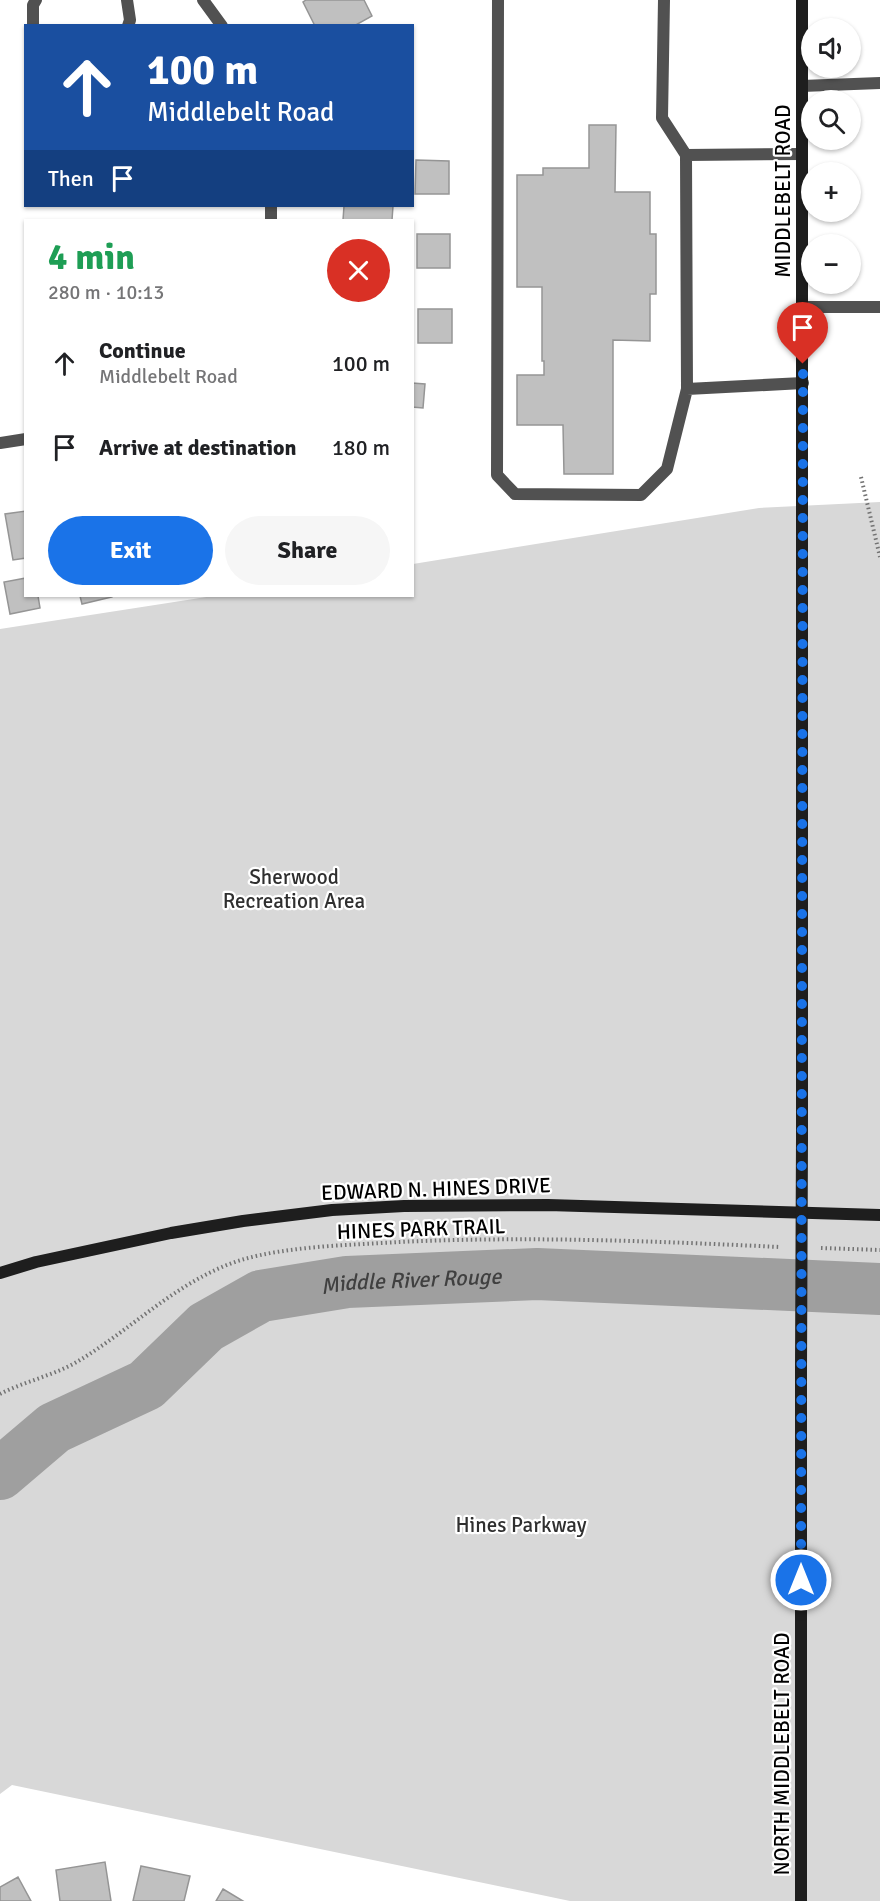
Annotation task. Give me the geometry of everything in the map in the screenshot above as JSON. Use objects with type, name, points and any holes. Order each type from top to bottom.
[{"type":"main road","name":"MIDDLEBELT ROAD","points":[[801,0],[802,1138]]},
{"type":"main road","name":"NORTH MIDDLEBELT ROAD","points":[[801,1901],[802,1138]]},
{"type":"main road","name":"EDWARD N. HINES DRIVE","points":[[0,1274],[36,1262],[171,1233],[332,1210],[404,1206],[548,1205],[880,1215]]},
{"type":"street","points":[[33,24],[33,5],[36,0]]},
{"type":"street","points":[[127,0],[129,24]]},
{"type":"street","points":[[203,0],[221,24]]},
{"type":"street","points":[[498,0],[497,475],[515,494],[641,495],[667,469],[687,389],[686,155],[662,118],[664,0]]},
{"type":"street","points":[[802,86],[880,83]]},
{"type":"street","points":[[686,155],[802,154]]},
{"type":"street","points":[[802,307],[880,307]]},
{"type":"street","points":[[687,389],[803,383]]},
{"type":"street","points":[[0,443],[24,439]]},
{"type":"path","points":[[861,477],[880,557]]},
{"type":"path","name":"HINES PARK TRAIL","points":[[0,1394],[78,1361],[208,1273],[241,1260],[275,1252],[366,1244],[473,1239],[787,1247]]},
{"type":"path","points":[[820,1248],[880,1250]]},
{"type":"green space","points":[[880,502],[880,1901],[570,1901],[12,1785],[0,1794],[0,629],[207,597],[414,597],[414,564],[759,508]]},
{"type":"building","points":[[306,0],[364,0],[372,16],[358,24],[314,24],[303,2]]},
{"type":"building","points":[[589,125],[616,125],[615,192],[650,192],[650,234],[656,234],[656,294],[650,294],[650,341],[613,340],[613,474],[564,474],[563,425],[517,425],[517,375],[544,375],[544,361],[542,361],[542,287],[517,287],[517,175],[543,175],[543,168],[589,168]]},
{"type":"building","points":[[416,160],[449,161],[449,194],[415,194]]},
{"type":"building","points":[[344,207],[393,207],[392,219],[343,219]]},
{"type":"building","points":[[417,234],[450,234],[450,268],[417,268]]},
{"type":"building","points":[[418,309],[452,309],[452,343],[418,343]]},
{"type":"building","points":[[414,383],[425,384],[423,408],[414,407]]},
{"type":"building","points":[[24,511],[24,558],[13,560],[5,514]]},
{"type":"building","points":[[24,578],[24,597],[38,597],[40,608],[10,614],[4,582]]},
{"type":"building","points":[[80,597],[112,597],[82,604]]},
{"type":"building","points":[[105,1862],[111,1901],[60,1901],[56,1870]]},
{"type":"building","points":[[141,1866],[190,1876],[184,1901],[133,1901]]},
{"type":"building","points":[[18,1877],[31,1901],[0,1901],[0,1887]]},
{"type":"building","points":[[223,1889],[243,1901],[216,1901]]},
{"type":"waterway","name":"Middle River Rouge","points":[[0,1474],[54,1428],[146,1385],[206,1327],[261,1296],[347,1282],[537,1274],[880,1289]]},
{"type":"route","points":[[801,1580],[803,364]]},
{"type":"park label","name":"Sherwood Recreation Area","points":[[294,889]]},
{"type":"park label","name":"Hines Parkway","points":[[521,1525]]}]
